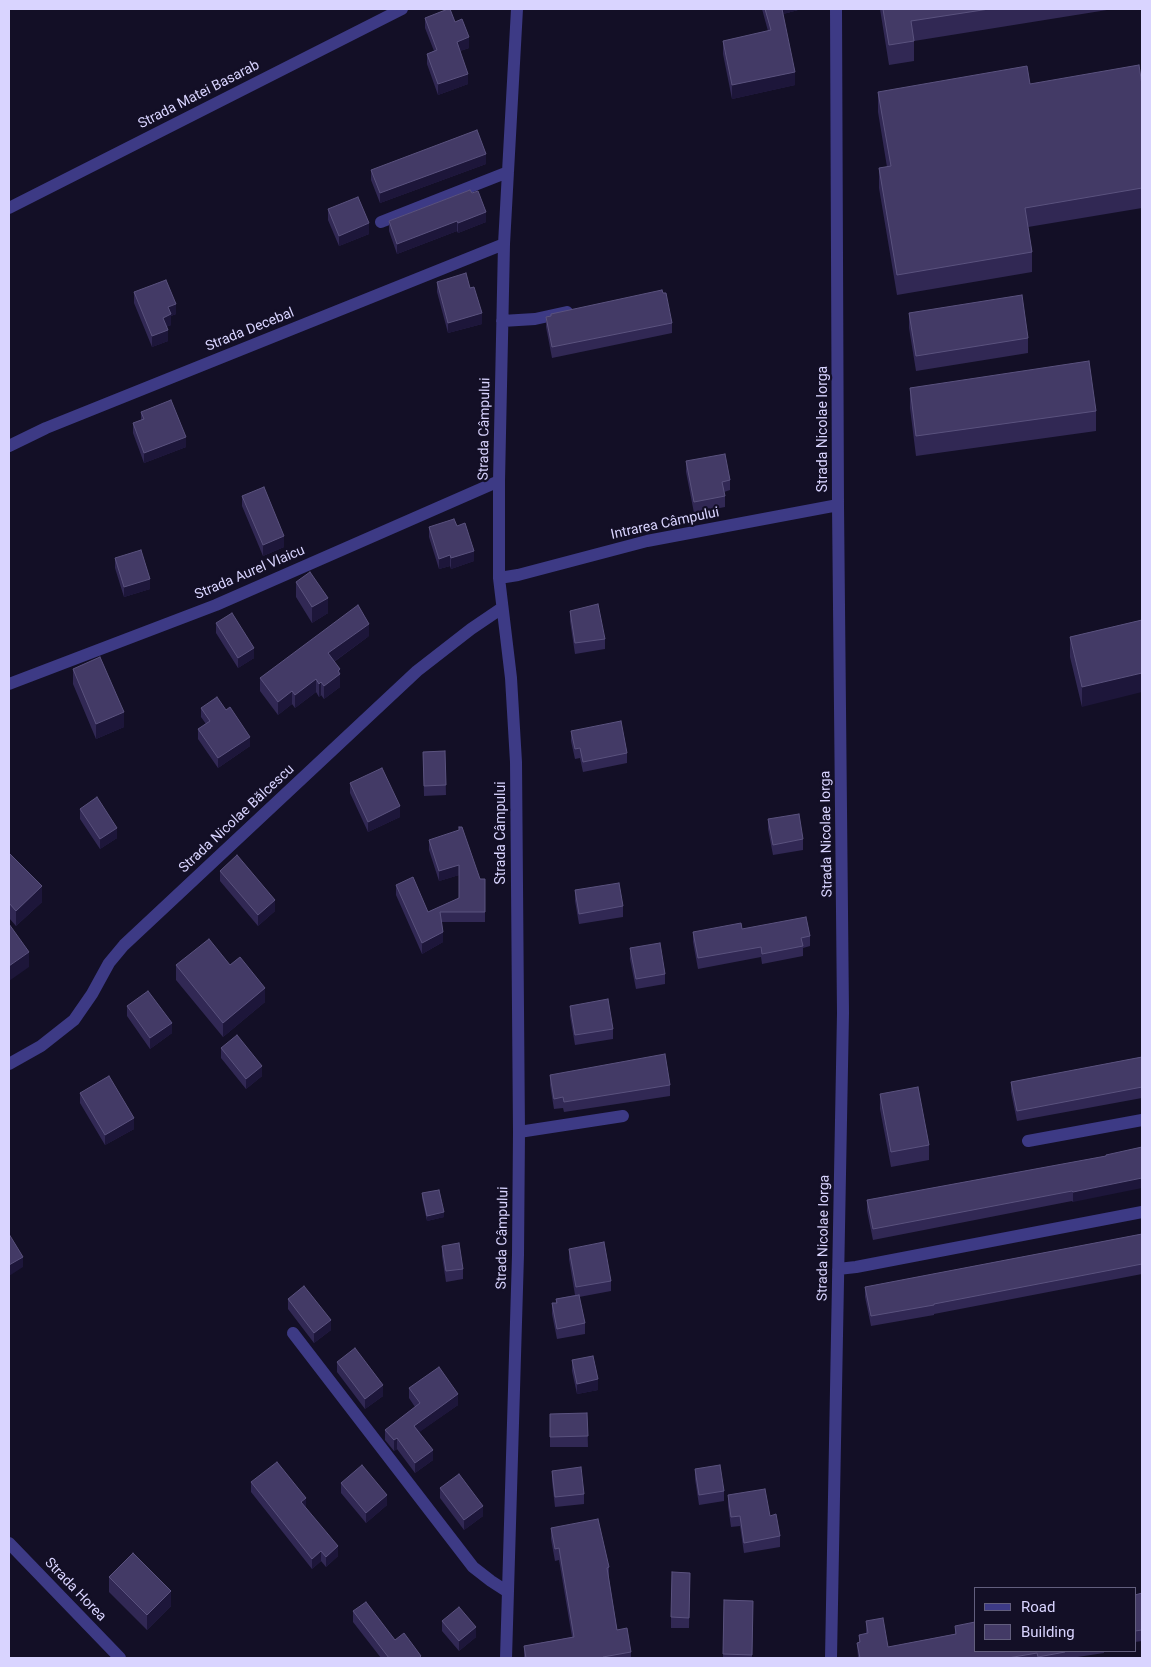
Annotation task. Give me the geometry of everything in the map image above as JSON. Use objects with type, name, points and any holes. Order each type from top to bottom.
[{"type":"street","name":"Strada Matei Basarab","points":[[9,208],[402,9]]},
{"type":"street","name":"Strada Câmpului","points":[[506,1658],[518,1255],[519,1132],[516,762],[511,678],[499,578],[499,481],[504,244],[517,9]]},
{"type":"street","name":"Strada Nicolae Iorga","points":[[831,1658],[843,1013],[836,9]]},
{"type":"street","points":[[381,222],[508,172]]},
{"type":"street","name":"Strada Decebal","points":[[9,446],[46,428],[504,244]]},
{"type":"street","points":[[502,321],[535,319],[582,309]]},
{"type":"street","name":"Strada Aurel Vlaicu","points":[[9,684],[216,605],[499,481]]},
{"type":"street","name":"Intrarea Câmpului","points":[[499,578],[518,575],[647,541],[838,505]]},
{"type":"street","name":"Strada Nicolae Bălcescu","points":[[9,1064],[41,1046],[74,1020],[92,994],[109,963],[124,945],[416,671],[502,608]]},
{"type":"street","points":[[519,1132],[623,1116]]},
{"type":"street","points":[[1028,1141],[1142,1120]]},
{"type":"street","points":[[838,1269],[856,1268],[1142,1212]]},
{"type":"street","points":[[293,1333],[472,1567],[508,1592]]},
{"type":"street","name":"Strada Horea","points":[[9,1543],[120,1658]]},
{"type":"building","points":[[450,9],[455,22],[462,19],[469,37],[457,42],[468,74],[438,84],[427,54],[437,50],[425,18]]},
{"type":"building","points":[[765,9],[782,9],[795,72],[732,85],[723,41],[771,30]]},
{"type":"building","points":[[883,9],[989,9],[911,21],[914,41],[889,45]]},
{"type":"building","points":[[1139,65],[1142,85],[1142,188],[1025,208],[1032,252],[897,275],[879,168],[891,166],[878,92],[1027,66],[1030,84]]},
{"type":"building","points":[[477,130],[486,154],[380,193],[371,170]]},
{"type":"building","points":[[470,190],[472,193],[478,191],[486,212],[397,244],[389,221]]},
{"type":"building","points":[[358,197],[369,223],[339,236],[328,209]]},
{"type":"building","points":[[466,273],[470,288],[474,287],[482,313],[448,323],[437,282]]},
{"type":"building","points":[[166,280],[176,304],[168,307],[171,314],[163,318],[168,330],[152,336],[134,292]]},
{"type":"building","points":[[662,290],[663,293],[666,293],[672,323],[552,347],[546,317],[551,316],[551,314]]},
{"type":"building","points":[[1022,295],[1028,338],[916,356],[909,313]]},
{"type":"building","points":[[1089,361],[1096,411],[916,436],[910,388]]},
{"type":"building","points":[[171,400],[186,437],[144,453],[133,423],[144,419],[141,412]]},
{"type":"building","points":[[725,454],[730,480],[722,482],[725,496],[694,502],[686,461]]},
{"type":"building","points":[[264,487],[284,536],[263,545],[242,496]]},
{"type":"building","points":[[454,519],[457,526],[465,523],[474,551],[451,558],[450,555],[439,559],[429,527]]},
{"type":"building","points":[[141,550],[150,579],[124,587],[115,558]]},
{"type":"building","points":[[310,572],[328,598],[312,607],[296,582]]},
{"type":"building","points":[[598,604],[605,639],[575,643],[570,611]]},
{"type":"building","points":[[358,605],[369,624],[328,653],[340,669],[338,671],[340,674],[324,686],[321,682],[319,684],[316,679],[295,695],[292,691],[278,702],[260,678]]},
{"type":"building","points":[[232,613],[254,648],[238,658],[216,623]]},
{"type":"building","points":[[1142,620],[1142,673],[1082,687],[1070,637]]},
{"type":"building","points":[[100,657],[124,712],[96,724],[73,669]]},
{"type":"building","points":[[217,697],[226,710],[230,707],[250,737],[218,758],[198,729],[210,721],[201,708]]},
{"type":"building","points":[[621,721],[627,753],[583,762],[580,748],[575,749],[571,731]]},
{"type":"building","points":[[445,751],[446,785],[424,786],[423,752]]},
{"type":"building","points":[[382,768],[400,806],[368,822],[350,783]]},
{"type":"building","points":[[97,797],[117,828],[100,839],[80,809]]},
{"type":"building","points":[[799,814],[803,839],[773,845],[768,819]]},
{"type":"building","points":[[459,827],[462,827],[480,879],[485,879],[485,912],[440,912],[443,932],[422,943],[396,885],[413,877],[428,912],[459,898],[459,865],[439,871],[429,840],[459,830]]},
{"type":"building","points":[[9,853],[42,886],[16,911],[9,903]]},
{"type":"building","points":[[237,855],[275,900],[258,915],[220,871]]},
{"type":"building","points":[[619,883],[623,906],[579,914],[575,890]]},
{"type":"building","points":[[806,917],[810,936],[801,938],[803,946],[762,954],[761,947],[698,958],[693,932],[741,923],[742,929]]},
{"type":"building","points":[[9,924],[29,952],[9,966]]},
{"type":"building","points":[[209,939],[230,965],[240,957],[265,988],[223,1023],[176,965]]},
{"type":"building","points":[[660,943],[665,974],[636,979],[630,948]]},
{"type":"building","points":[[148,991],[172,1023],[150,1038],[127,1006]]},
{"type":"building","points":[[608,999],[613,1029],[575,1035],[570,1006]]},
{"type":"building","points":[[237,1035],[262,1066],[246,1079],[221,1048]]},
{"type":"building","points":[[665,1054],[670,1085],[564,1102],[563,1097],[554,1099],[550,1075]]},
{"type":"building","points":[[1142,1057],[1142,1087],[1017,1111],[1011,1082]]},
{"type":"building","points":[[109,1076],[134,1118],[105,1135],[80,1093]]},
{"type":"building","points":[[918,1087],[929,1145],[891,1152],[880,1094]]},
{"type":"building","points":[[1142,1147],[1142,1178],[873,1229],[867,1200],[1106,1156]]},
{"type":"building","points":[[439,1190],[444,1212],[427,1216],[422,1193]]},
{"type":"building","points":[[9,1234],[23,1257],[9,1265]]},
{"type":"building","points":[[1142,1234],[1142,1264],[871,1316],[865,1287]]},
{"type":"building","points":[[604,1242],[611,1281],[576,1287],[569,1249]]},
{"type":"building","points":[[459,1243],[463,1269],[446,1271],[442,1246]]},
{"type":"building","points":[[304,1286],[331,1320],[314,1333],[288,1299]]},
{"type":"building","points":[[579,1295],[585,1323],[557,1329],[552,1303],[557,1303],[556,1299]]},
{"type":"building","points":[[355,1348],[383,1385],[365,1399],[337,1362]]},
{"type":"building","points":[[593,1356],[598,1379],[577,1384],[572,1360]]},
{"type":"building","points":[[439,1367],[458,1394],[414,1426],[433,1450],[415,1463],[397,1438],[394,1440],[385,1430],[420,1403],[409,1388]]},
{"type":"building","points":[[587,1413],[588,1436],[550,1437],[550,1414]]},
{"type":"building","points":[[277,1462],[306,1498],[301,1502],[338,1546],[326,1557],[321,1551],[312,1559],[251,1482]]},
{"type":"building","points":[[362,1465],[387,1495],[366,1513],[341,1483]]},
{"type":"building","points":[[720,1465],[724,1491],[699,1495],[695,1469]]},
{"type":"building","points":[[581,1467],[584,1494],[555,1497],[552,1471]]},
{"type":"building","points":[[459,1474],[483,1506],[464,1520],[440,1488]]},
{"type":"building","points":[[765,1489],[770,1516],[776,1514],[780,1536],[744,1543],[740,1516],[731,1517],[728,1495]]},
{"type":"building","points":[[598,1519],[609,1567],[607,1568],[617,1630],[627,1628],[631,1652],[603,1658],[526,1658],[524,1646],[574,1637],[559,1548],[555,1549],[551,1528]]},
{"type":"building","points":[[133,1553],[171,1591],[147,1615],[109,1577]]},
{"type":"building","points":[[672,1572],[690,1573],[689,1618],[671,1617]]},
{"type":"building","points":[[1142,1593],[1142,1630],[1136,1631],[1136,1595]]},
{"type":"building","points":[[724,1600],[753,1601],[752,1655],[723,1654]]},
{"type":"building","points":[[366,1602],[395,1640],[404,1633],[421,1656],[419,1658],[389,1658],[353,1611]]},
{"type":"building","points":[[459,1607],[476,1627],[459,1641],[442,1621]]},
{"type":"building","points":[[883,1618],[888,1647],[956,1634],[955,1626],[974,1622],[974,1652],[1065,1652],[1038,1657],[1037,1653],[1008,1658],[860,1658],[857,1643],[860,1642],[859,1635],[868,1633],[866,1621]]}]
